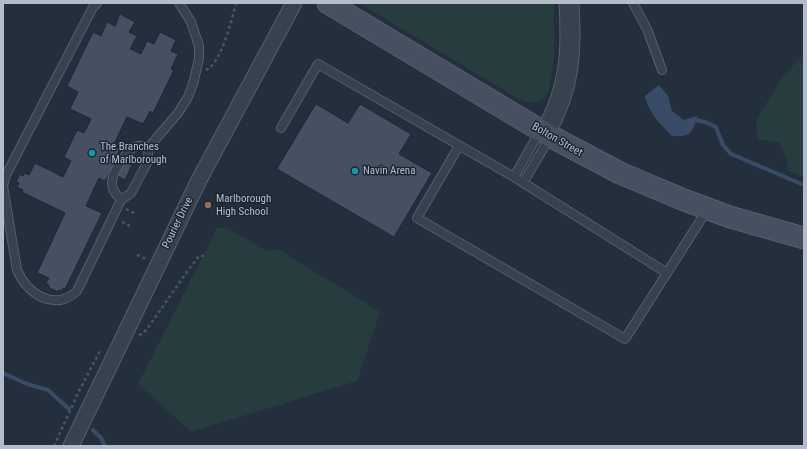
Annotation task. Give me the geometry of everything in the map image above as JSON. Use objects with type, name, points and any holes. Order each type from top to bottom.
[{"type":"main road","name":"Bolton Street","points":[[328,3],[545,133],[620,173],[707,209],[804,238]]},
{"type":"street","name":"Pourier Drive","points":[[70,446],[199,180],[294,3]]},
{"type":"street","points":[[545,133],[558,110],[566,83],[570,52],[569,3]]},
{"type":"lane","points":[[97,3],[92,9],[9,168],[3,186],[17,270],[20,279],[27,288],[46,299],[55,300],[71,297],[77,291],[121,200],[131,193],[147,163],[149,147],[182,108],[188,97],[196,73],[199,59],[199,46],[192,22],[179,3]]},
{"type":"lane","points":[[633,3],[647,29],[662,70]]},
{"type":"lane","points":[[281,128],[318,64],[514,177],[667,273]]},
{"type":"lane","points":[[514,177],[545,133]]},
{"type":"lane","points":[[524,183],[545,133]]},
{"type":"lane","points":[[121,200],[114,193],[112,181],[121,159],[130,149],[138,146],[149,147]]},
{"type":"lane","points":[[459,146],[417,218],[625,339],[707,209]]},
{"type":"path","points":[[205,71],[211,68],[223,45],[236,3]]},
{"type":"path","points":[[138,255],[148,260]]},
{"type":"path","points":[[137,335],[142,334],[148,329],[199,256],[206,256]]},
{"type":"path","points":[[54,446],[79,391],[104,343]]},
{"type":"green space","points":[[359,3],[554,3],[554,58],[549,91],[542,100],[537,102],[528,103],[517,98]]},
{"type":"green space","points":[[804,54],[804,178],[786,169],[787,161],[780,143],[758,139],[756,120],[783,76]]},
{"type":"green space","points":[[217,228],[228,228],[266,251],[278,249],[380,312],[357,381],[191,432],[138,384]]},
{"type":"water","points":[[659,85],[668,96],[672,111],[684,120],[697,116],[692,130],[687,135],[672,136],[659,123],[652,113],[645,96]]},
{"type":"building","name":"The Branches of Marlborough","points":[[120,14],[135,22],[129,32],[137,36],[130,49],[141,54],[147,41],[154,44],[160,32],[176,40],[171,51],[178,54],[171,69],[174,70],[153,113],[150,111],[143,124],[127,117],[113,146],[120,149],[116,158],[132,165],[125,180],[110,172],[105,181],[99,178],[86,206],[102,213],[65,289],[63,288],[62,291],[59,290],[58,292],[48,287],[49,285],[46,283],[49,278],[37,273],[65,213],[22,192],[23,190],[17,187],[19,183],[16,182],[20,174],[23,176],[25,173],[29,175],[35,163],[63,177],[71,161],[64,157],[77,130],[84,133],[91,119],[70,109],[78,92],[67,86],[93,32],[101,36],[107,22],[115,26]]},
{"type":"building","name":"Navin Arena","points":[[316,104],[348,123],[360,104],[411,134],[399,154],[432,173],[394,237],[277,169]]},
{"type":"waterway","points":[[696,120],[716,127],[723,145],[731,154],[804,185]]},
{"type":"waterway","points":[[3,373],[27,384],[48,390],[69,409]]},
{"type":"waterway","points":[[93,430],[101,438],[105,446]]},
{"type":"place","name":"The Branches of Marlborough","points":[[92,153]]},
{"type":"place","name":"Navin Arena","points":[[355,171]]},
{"type":"place","name":"Marlborough High School","points":[[208,205]]}]
